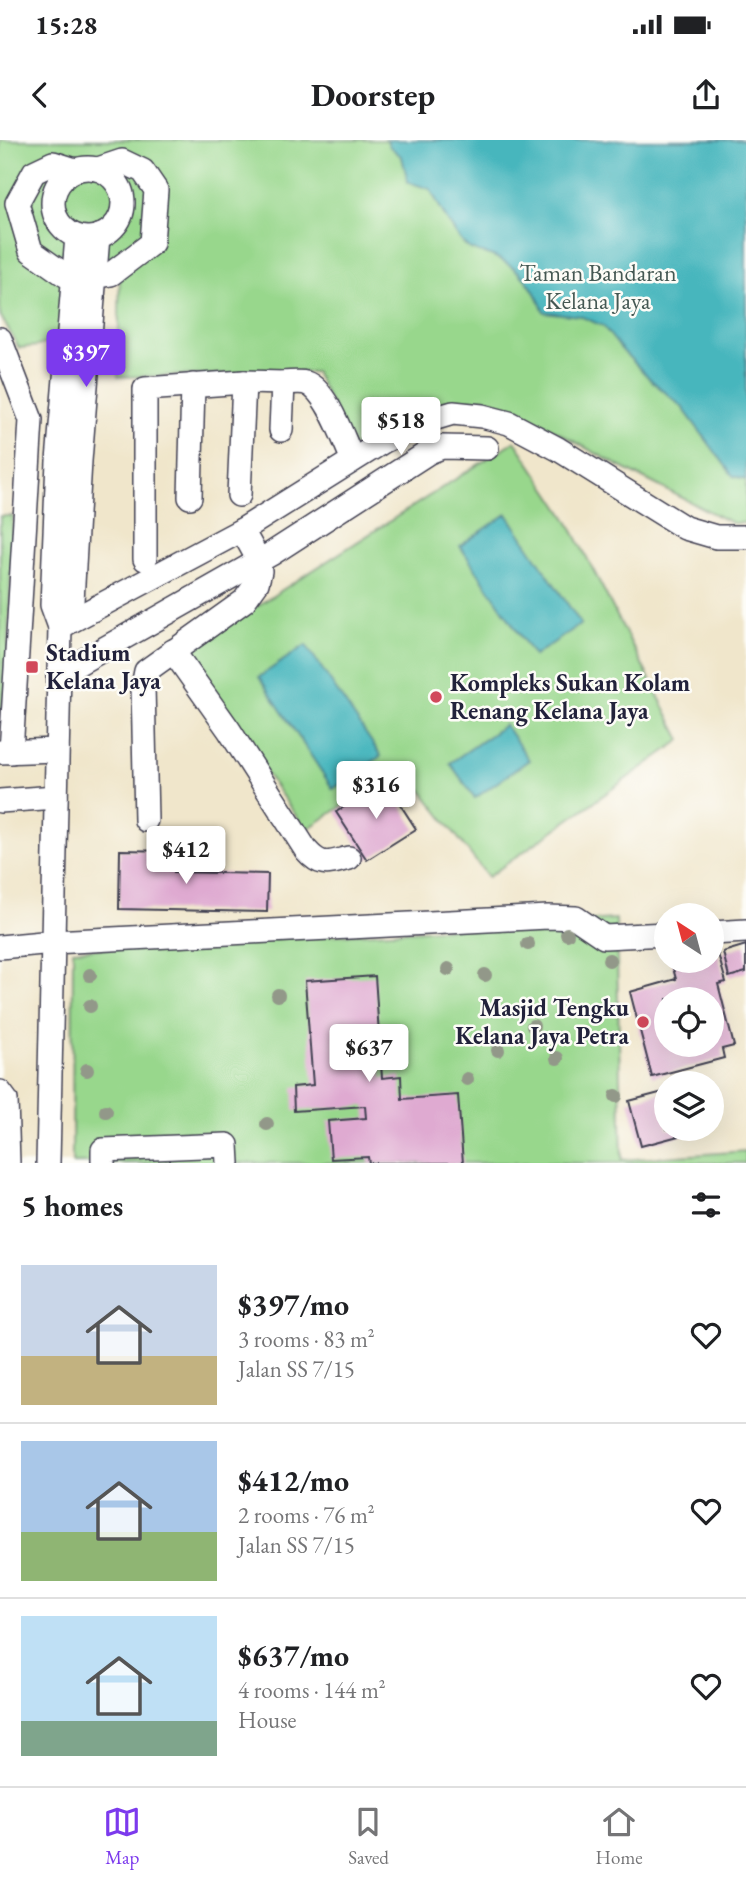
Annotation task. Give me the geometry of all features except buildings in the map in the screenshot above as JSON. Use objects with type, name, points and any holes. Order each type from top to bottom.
[{"type":"street","points":[[75,170],[53,163],[34,172],[16,203],[32,251],[65,275],[83,277],[111,274],[152,243],[156,190],[143,171],[122,161],[98,169]]},
{"type":"street","points":[[86,167],[98,169],[117,183],[122,194],[120,217],[112,227],[88,237],[61,226],[55,216],[53,194],[58,184],[75,170],[86,167]]},
{"type":"street","points":[[60,627],[72,601],[69,461],[88,237]]},
{"type":"street","points":[[0,340],[31,420],[69,461]]},
{"type":"street","points":[[239,495],[244,382]]},
{"type":"street","points":[[145,559],[145,389],[244,382],[305,383],[317,390],[334,417],[353,460]]},
{"type":"street","points":[[281,430],[283,383]]},
{"type":"street","points":[[190,497],[192,385]]},
{"type":"street","points":[[60,627],[242,530],[384,441],[426,421],[453,413],[482,416],[509,424],[558,449],[685,528],[716,537],[746,537]]},
{"type":"street","points":[[31,420],[6,752],[57,750]]},
{"type":"street","points":[[384,441],[394,475]]},
{"type":"street","points":[[58,675],[258,559],[442,447],[487,448]]},
{"type":"street","points":[[48,1163],[60,627],[52,605],[57,499],[69,461]]},
{"type":"street","points":[[146,820],[143,686],[146,671],[244,601],[257,583],[260,571],[258,559],[242,530]]},
{"type":"street","points":[[173,651],[229,730],[306,850],[316,861],[325,864],[349,858]]},
{"type":"street","points":[[0,801],[56,797]]},
{"type":"street","points":[[0,947],[548,917],[576,918],[604,937],[654,935]]},
{"type":"street","points":[[724,932],[746,931]]},
{"type":"street","points":[[0,1092],[6,1100],[8,1163]]},
{"type":"street","points":[[103,1163],[103,1150],[132,1156],[227,1145],[228,1163]]},
{"type":"green space","name":"Taman Bandaran Kelana Jaya","points":[[0,140],[746,140],[746,523],[732,523],[617,465],[532,418],[486,398],[455,403],[352,447],[315,372],[118,377],[120,262],[70,262],[61,338],[38,346],[19,348],[0,315]]},
{"type":"green space","name":"Kompleks Sukan Kolam Renang Kelana Jaya","points":[[515,441],[567,519],[681,740],[488,877],[403,766],[306,830],[182,654]]},
{"type":"green space","points":[[0,516],[13,516],[6,694],[0,718]]},
{"type":"green space","points":[[616,919],[622,1160],[746,1151],[746,1163],[72,1163],[73,950]]},
{"type":"water","points":[[387,140],[746,140],[746,480],[733,476],[682,407],[651,380],[603,326],[580,316],[544,312],[536,294],[512,267],[464,244],[430,189],[408,182],[402,157],[389,146]]},
{"type":"water","points":[[507,514],[581,624],[534,656],[460,546]]},
{"type":"water","points":[[306,645],[381,756],[333,789],[259,677]]},
{"type":"water","points":[[505,725],[529,760],[475,798],[450,763]]},
{"type":"place","name":"Stadium Kelana Jaya","points":[[32,667]]},
{"type":"place","name":"Kompleks Sukan Kolam Renang Kelana Jaya","points":[[436,697]]},
{"type":"place","name":"Masjid Tengku Kelana Jaya Petra","points":[[643,1022]]}]
